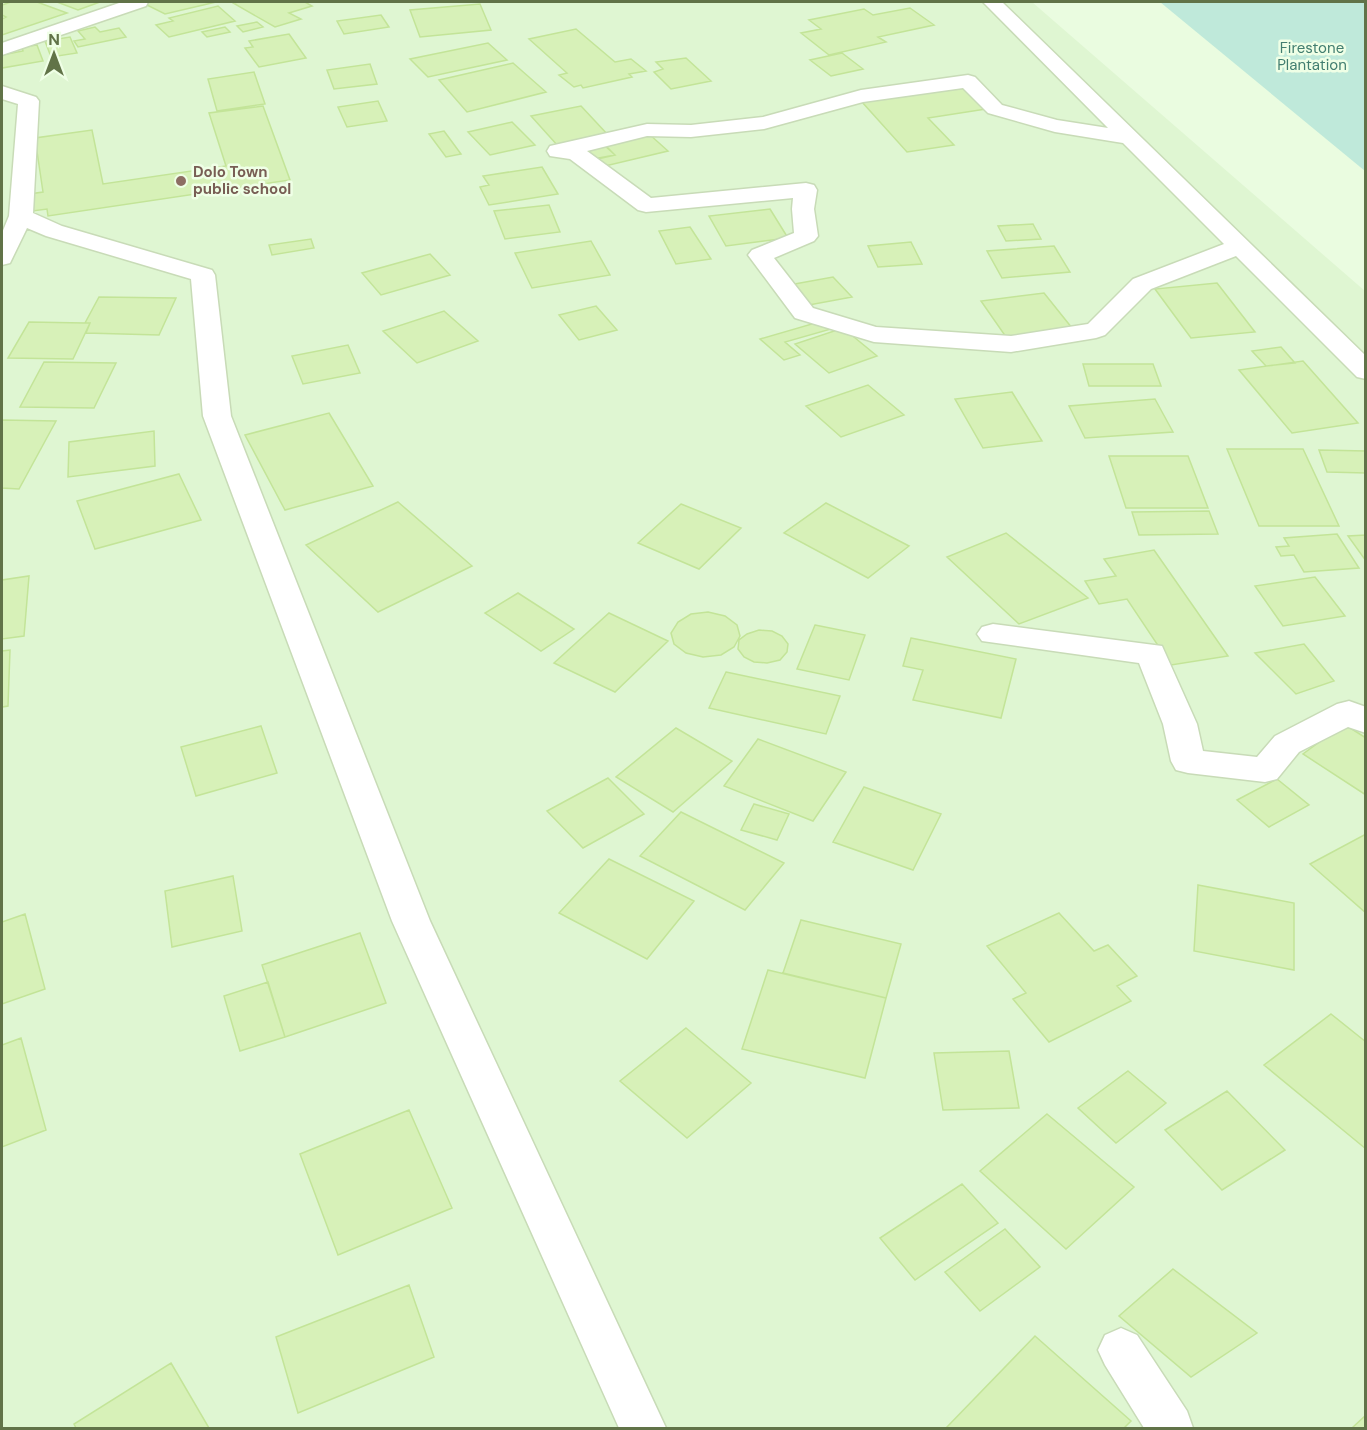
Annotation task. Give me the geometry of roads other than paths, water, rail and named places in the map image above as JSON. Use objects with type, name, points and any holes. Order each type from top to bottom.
[{"type":"street","points":[[2,49],[139,2]]},
{"type":"street","points":[[992,2],[1365,371]]},
{"type":"street","points":[[1130,138],[1055,126],[995,109],[968,81],[861,96],[764,123],[691,131],[647,130],[558,151],[576,153],[646,205],[806,190],[803,209],[806,236],[760,255],[804,313],[874,334],[1011,344],[1096,330],[1142,284],[1240,246]]},
{"type":"street","points":[[2,92],[29,101],[21,216],[2,258]]},
{"type":"street","points":[[21,216],[54,231],[203,275],[217,416],[411,921],[643,1428]]},
{"type":"street","points":[[993,634],[1151,654],[1180,724],[1188,761],[1265,770],[1287,744],[1349,712],[1365,722]]},
{"type":"street","points":[[1121,1350],[1170,1428]]},
{"type":"place","name":"Dolo Town public school","points":[[181,181]]},
{"type":"park label","name":"Firestone Plantation","points":[[1312,56]]}]
